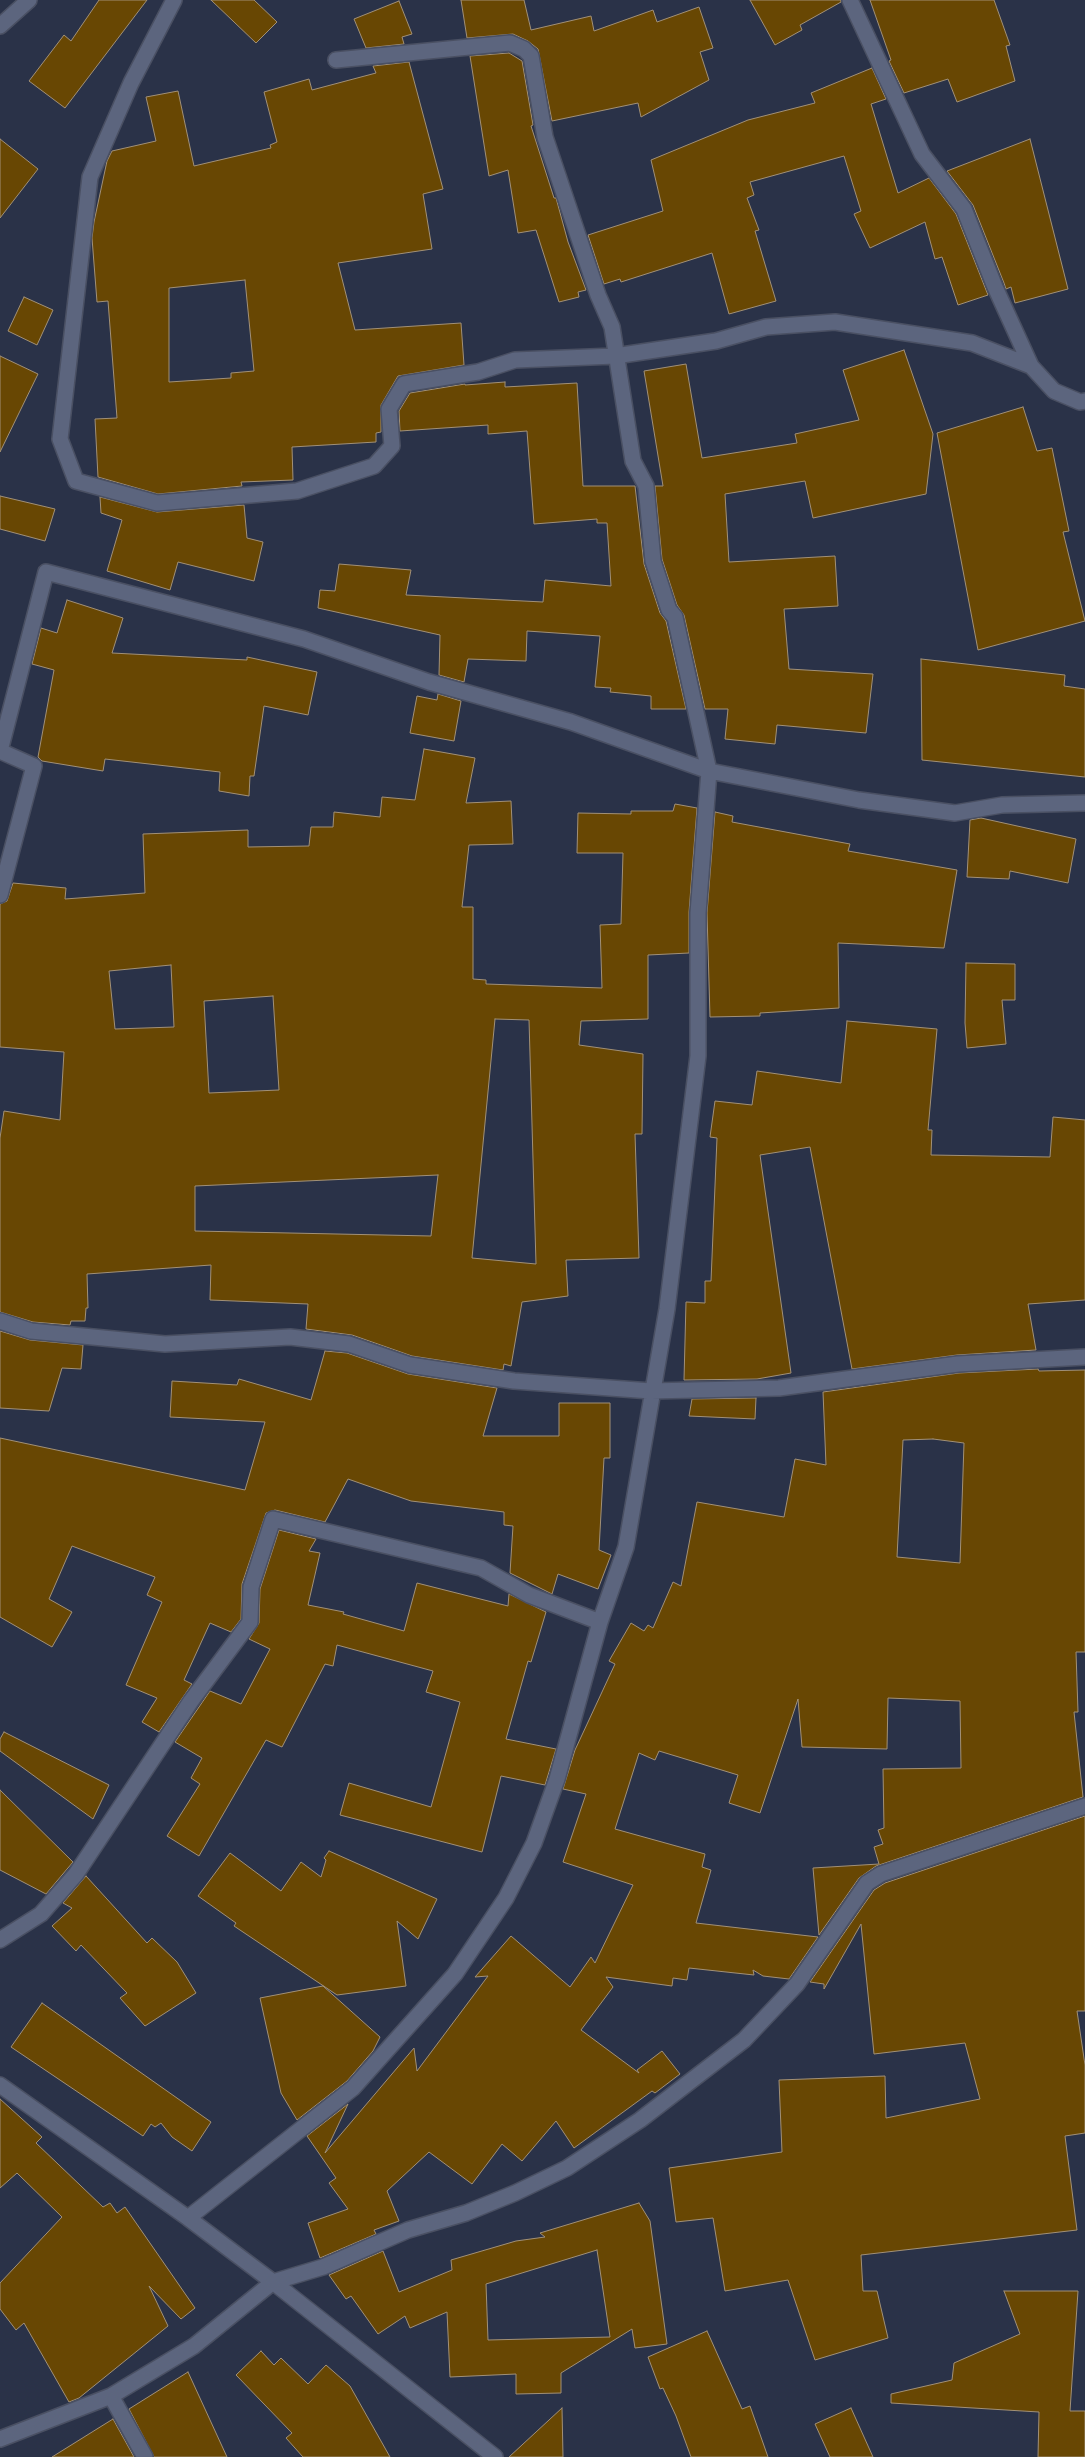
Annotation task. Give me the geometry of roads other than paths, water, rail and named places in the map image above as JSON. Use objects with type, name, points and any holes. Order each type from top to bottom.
[{"type":"street","points":[[0,26],[29,0]]},
{"type":"street","points":[[174,0],[131,83],[90,177],[60,439],[76,481],[157,503],[297,491],[374,466],[392,446],[389,408],[404,384],[478,372],[515,360],[615,356],[716,341],[766,327],[834,322],[972,343],[1031,366]]},
{"type":"street","points":[[850,0],[922,154],[964,209],[995,287],[1031,366],[1054,391],[1080,402],[1085,401]]},
{"type":"street","points":[[188,2218],[353,2088],[455,1974],[506,1898],[534,1843],[557,1779],[600,1622],[626,1547],[651,1391],[667,1309],[698,1056],[698,913],[709,771],[675,617],[669,610],[653,561],[646,486],[633,460],[615,356],[612,327],[598,295],[545,137],[531,56],[524,48],[510,43],[336,60]]},
{"type":"street","points":[[0,895],[34,766],[0,751],[46,572],[304,639],[429,682],[571,722],[709,771],[859,800],[955,813],[1002,805],[1085,802]]},
{"type":"street","points":[[0,1321],[31,1331],[165,1344],[290,1336],[349,1344],[410,1365],[504,1380],[651,1391],[779,1388],[958,1364],[1085,1357]]},
{"type":"street","points":[[0,1940],[41,1914],[76,1874],[191,1700],[250,1622],[251,1587],[273,1519],[481,1568],[529,1595],[600,1622]]},
{"type":"street","points":[[0,2439],[111,2396],[194,2346],[273,2282],[323,2266],[408,2230],[466,2213],[515,2193],[567,2168],[640,2120],[744,2040],[797,1984],[867,1884],[881,1874],[1085,1806]]},
{"type":"street","points":[[0,2085],[188,2218],[273,2282],[495,2457]]},
{"type":"street","points":[[111,2396],[145,2457]]}]
